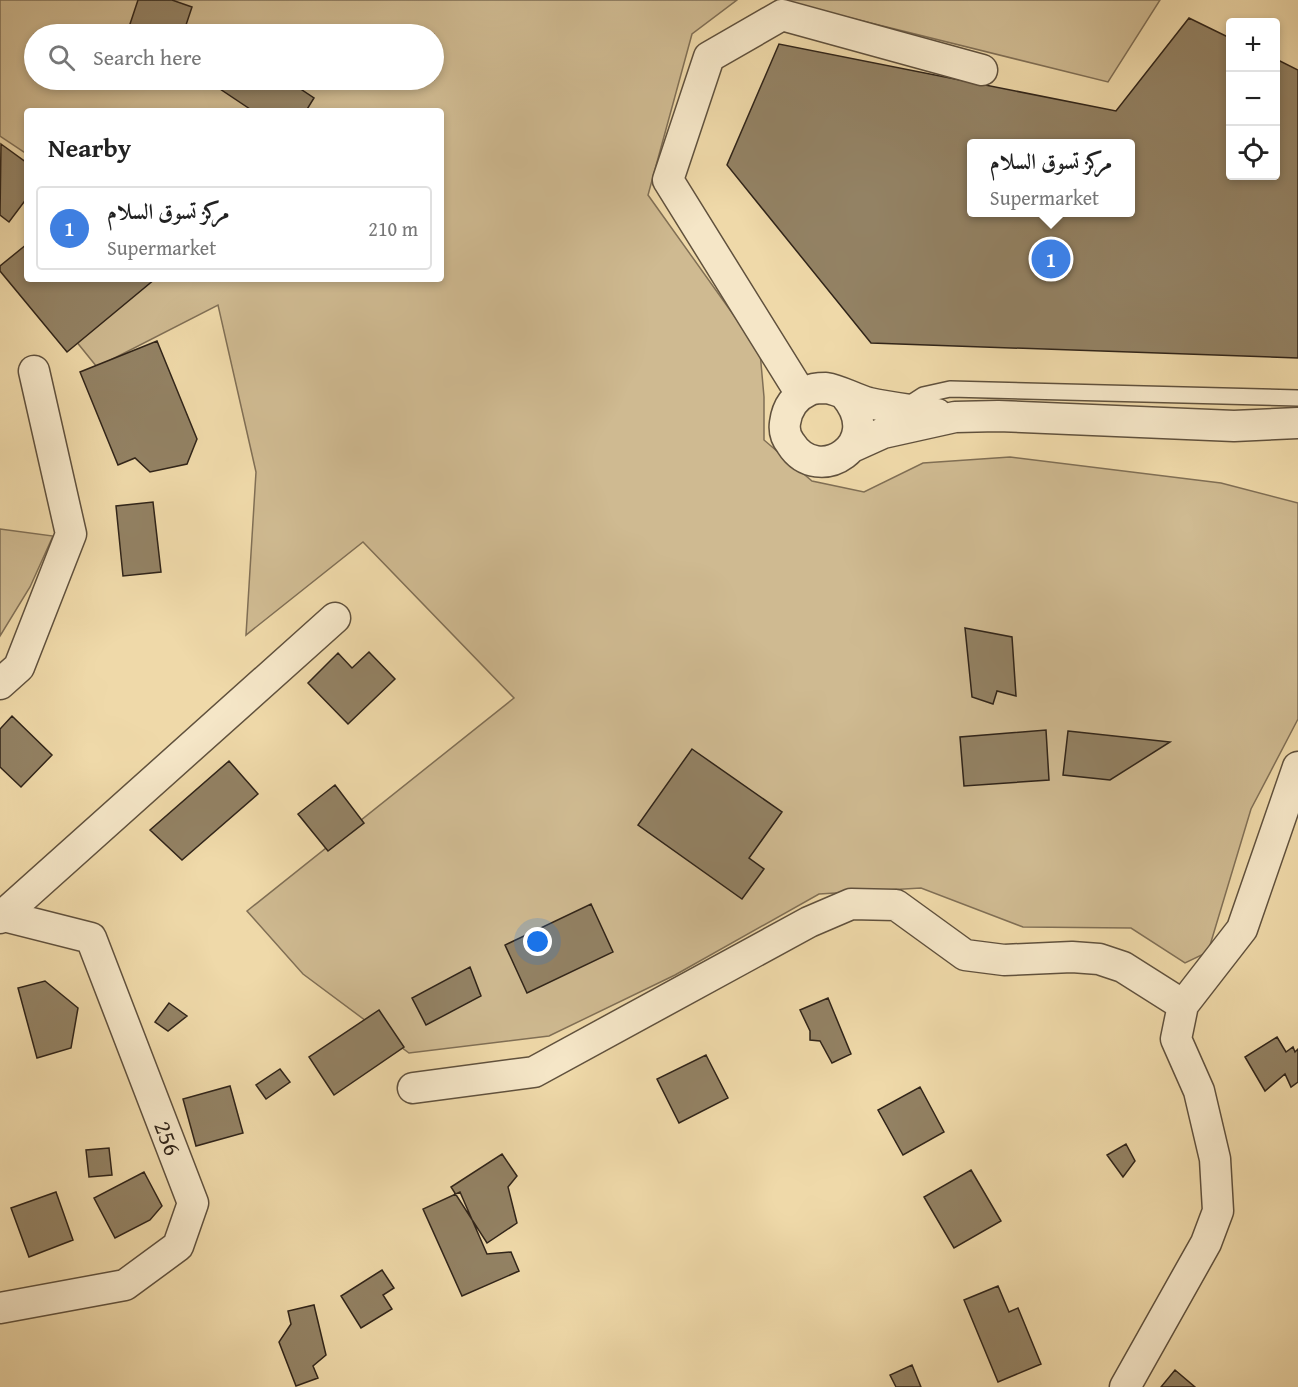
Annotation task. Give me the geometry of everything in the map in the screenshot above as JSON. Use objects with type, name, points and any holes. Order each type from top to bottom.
[{"type":"street","points":[[801,394],[668,180],[709,57],[782,15],[982,70]]},
{"type":"street","points":[[0,684],[19,667],[71,534],[34,371]]},
{"type":"street","points":[[955,417],[883,433],[852,447],[841,457],[829,461],[804,458],[794,450],[787,439],[785,421],[792,403],[801,394],[812,389],[823,388],[870,403],[955,417],[998,416],[1234,426],[1298,443]]},
{"type":"street","points":[[845,396],[858,415],[857,438],[852,447]]},
{"type":"street","points":[[1234,426],[1298,405]]},
{"type":"street","points":[[0,917],[335,618]]},
{"type":"street","points":[[1125,1387],[1206,1243],[1218,1211],[1215,1159],[1199,1091],[1176,1039],[1183,1005],[1242,929],[1298,768]]},
{"type":"street","points":[[413,1088],[534,1072],[809,922],[851,904],[896,905],[965,955],[1004,960],[1072,957],[1099,959],[1123,967],[1183,1005]]},
{"type":"street","name":"256","points":[[0,917],[91,938],[193,1203],[178,1246],[125,1285],[0,1308]]},
{"type":"lane","points":[[902,408],[923,395],[950,389],[1298,405]]},
{"type":"shaded area","points":[[0,0],[737,0],[692,34],[648,195],[760,352],[764,397],[764,440],[812,481],[864,492],[923,463],[1010,457],[1221,483],[1298,503],[1298,719],[1251,809],[1208,952],[1185,963],[1131,928],[1023,927],[921,888],[819,894],[675,975],[549,1036],[409,1053],[303,974],[247,911],[514,698],[363,542],[246,635],[256,472],[218,305],[97,367],[28,282],[444,282],[444,108],[24,108],[24,152],[0,136]]},
{"type":"shaded area","points":[[778,0],[1160,0],[1108,82]]},
{"type":"shaded area","points":[[0,529],[53,536],[30,587],[0,636]]},
{"type":"building","points":[[138,0],[172,0],[192,7],[186,24],[130,24]]},
{"type":"building","points":[[1189,18],[1226,36],[1226,180],[1280,180],[1280,61],[1298,70],[1298,358],[871,343],[727,165],[779,44],[1116,111]]},
{"type":"building","points":[[222,90],[302,90],[314,98],[308,108],[248,108]]},
{"type":"building","points":[[1,144],[24,161],[24,202],[9,222],[0,215]]},
{"type":"building","points":[[24,246],[24,282],[151,282],[67,352],[0,271],[0,266]]},
{"type":"building","points":[[157,341],[197,439],[187,464],[150,472],[135,458],[118,465],[80,372]]},
{"type":"building","points":[[153,502],[161,572],[123,576],[116,506]]},
{"type":"building","points":[[965,628],[1012,637],[1016,696],[997,691],[993,704],[972,697]]},
{"type":"building","points":[[369,652],[395,679],[348,724],[308,683],[338,653],[352,668]]},
{"type":"building","points":[[12,716],[52,755],[21,787],[0,767],[0,729]]},
{"type":"building","points":[[1046,730],[1049,780],[964,786],[960,737]]},
{"type":"building","points":[[1068,731],[1170,742],[1110,780],[1063,775]]},
{"type":"building","points":[[692,749],[782,812],[749,858],[764,869],[742,899],[638,825]]},
{"type":"building","points":[[229,761],[258,794],[182,860],[150,830]]},
{"type":"building","points":[[335,785],[364,823],[328,851],[298,814]]},
{"type":"building","points":[[591,904],[613,952],[527,993],[505,945]]},
{"type":"building","points":[[470,967],[481,996],[426,1025],[412,998]]},
{"type":"building","points":[[45,981],[78,1008],[71,1048],[37,1058],[18,988]]},
{"type":"building","points":[[828,998],[851,1054],[832,1063],[820,1041],[810,1040],[810,1031],[800,1010]]},
{"type":"building","points":[[169,1003],[187,1016],[168,1031],[155,1022]]},
{"type":"building","points":[[379,1010],[404,1047],[334,1095],[309,1057]]},
{"type":"building","points":[[1277,1037],[1286,1052],[1293,1047],[1295,1052],[1298,1049],[1298,1082],[1291,1087],[1285,1074],[1265,1091],[1245,1057]]},
{"type":"building","points":[[706,1055],[728,1098],[679,1123],[657,1079]]},
{"type":"building","points":[[280,1069],[290,1082],[266,1099],[256,1085]]},
{"type":"building","points":[[230,1086],[243,1133],[196,1146],[183,1099]]},
{"type":"building","points":[[920,1087],[944,1132],[903,1155],[878,1110]]},
{"type":"building","points":[[1126,1144],[1135,1161],[1123,1177],[1107,1155]]},
{"type":"building","points":[[109,1148],[112,1175],[89,1177],[86,1150]]},
{"type":"building","points":[[502,1154],[517,1176],[508,1187],[517,1223],[487,1243],[451,1187]]},
{"type":"building","points":[[971,1170],[1001,1221],[954,1248],[924,1197]]},
{"type":"building","points":[[144,1172],[162,1206],[150,1220],[115,1238],[94,1198]]},
{"type":"building","points":[[56,1192],[73,1240],[29,1257],[11,1208]]},
{"type":"building","points":[[460,1192],[487,1254],[511,1252],[519,1271],[462,1296],[423,1209]]},
{"type":"building","points":[[382,1270],[394,1288],[383,1295],[392,1309],[361,1328],[341,1296]]},
{"type":"building","points":[[998,1286],[1009,1312],[1018,1308],[1041,1364],[998,1382],[964,1300]]},
{"type":"building","points":[[314,1305],[326,1355],[313,1366],[318,1378],[296,1386],[279,1342],[291,1324],[288,1311]]},
{"type":"building","points":[[912,1365],[921,1387],[896,1387],[890,1375]]},
{"type":"building","points":[[1175,1370],[1195,1387],[1161,1387]]},
{"type":"place","name":"مركز تسوق السلام","points":[[1051,259]]}]
